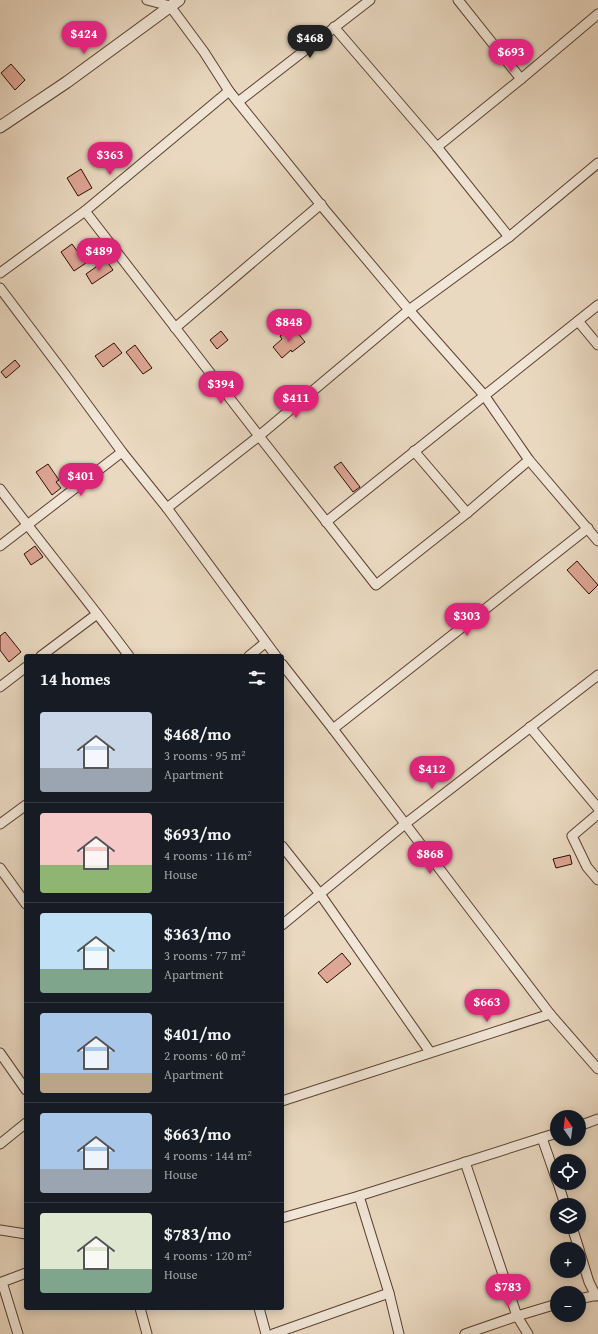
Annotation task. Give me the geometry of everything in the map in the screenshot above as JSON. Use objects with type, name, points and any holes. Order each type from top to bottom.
[{"type":"street","points":[[147,0],[174,3]]},
{"type":"street","points":[[238,102],[370,0]]},
{"type":"street","points":[[458,0],[521,79]]},
{"type":"street","points":[[174,3],[229,91],[409,310],[484,395],[529,460],[598,540]]},
{"type":"street","points":[[0,127],[67,82],[174,3]]},
{"type":"street","points":[[436,147],[521,79],[598,14]]},
{"type":"street","points":[[334,27],[436,147],[508,237]]},
{"type":"street","points":[[0,273],[85,211],[229,91]]},
{"type":"street","points":[[167,508],[259,436],[409,310],[508,237],[598,163]]},
{"type":"street","points":[[174,328],[321,204]]},
{"type":"street","points":[[85,211],[174,328],[376,585],[529,460]]},
{"type":"street","points":[[0,288],[64,372],[122,452],[167,508],[274,654]]},
{"type":"street","points":[[326,522],[598,305]]},
{"type":"street","points":[[578,321],[598,346]]},
{"type":"street","points":[[414,451],[466,513]]},
{"type":"street","points":[[0,546],[122,452]]},
{"type":"street","points":[[0,489],[128,654]]},
{"type":"street","points":[[333,729],[588,528]]},
{"type":"street","points":[[44,654],[98,614]]},
{"type":"street","points":[[251,654],[265,643]]},
{"type":"street","points":[[284,667],[550,1014],[598,1069]]},
{"type":"street","points":[[0,687],[24,669]]},
{"type":"street","points":[[284,923],[405,824],[598,675]]},
{"type":"street","points":[[530,727],[598,808]]},
{"type":"street","points":[[0,824],[24,806]]},
{"type":"street","points":[[598,814],[572,836],[587,867],[598,880]]},
{"type":"street","points":[[284,849],[320,894],[430,1052]]},
{"type":"street","points":[[0,868],[24,901]]},
{"type":"street","points":[[284,1100],[550,1014]]},
{"type":"street","points":[[0,1053],[24,1087]]},
{"type":"street","points":[[586,1123],[598,1119]]},
{"type":"street","points":[[0,1144],[24,1125]]},
{"type":"street","points":[[284,1217],[359,1196],[550,1135]]},
{"type":"street","points":[[542,1138],[550,1161]]},
{"type":"street","points":[[465,1162],[517,1316],[528,1334]]},
{"type":"street","points":[[359,1196],[389,1293],[398,1334]]},
{"type":"street","points":[[0,1230],[24,1234]]},
{"type":"street","points":[[586,1272],[589,1282],[597,1296],[586,1298]]},
{"type":"street","points":[[18,1334],[2,1282],[24,1275]]},
{"type":"street","points":[[274,1334],[389,1293]]},
{"type":"street","points":[[465,1334],[550,1306]]},
{"type":"street","points":[[141,1310],[147,1334]]},
{"type":"street","points":[[260,1310],[266,1334]]},
{"type":"building","points":[[11,64],[25,80],[15,90],[1,73]]},
{"type":"building","points":[[81,169],[92,188],[78,196],[67,178]]},
{"type":"building","points":[[72,244],[86,263],[74,271],[61,252]]},
{"type":"building","points":[[106,260],[113,270],[92,284],[86,274]]},
{"type":"building","points":[[293,327],[305,342],[292,352],[291,350],[282,358],[273,347],[282,339],[280,336]]},
{"type":"building","points":[[221,331],[228,340],[217,349],[210,340]]},
{"type":"building","points":[[114,343],[122,353],[103,367],[95,356]]},
{"type":"building","points":[[135,345],[152,368],[143,374],[126,352]]},
{"type":"building","points":[[15,360],[20,366],[6,378],[1,372]]},
{"type":"building","points":[[341,462],[360,487],[353,492],[334,467]]},
{"type":"building","points":[[48,464],[59,480],[56,482],[61,488],[52,495],[36,472]]},
{"type":"building","points":[[35,546],[43,557],[31,565],[24,554]]},
{"type":"building","points":[[577,561],[598,585],[589,594],[567,570]]},
{"type":"building","points":[[5,632],[21,652],[9,662],[0,650],[0,636]]},
{"type":"building","points":[[570,855],[572,864],[556,868],[553,859]]},
{"type":"building","points":[[342,953],[351,964],[327,983],[318,973]]}]
